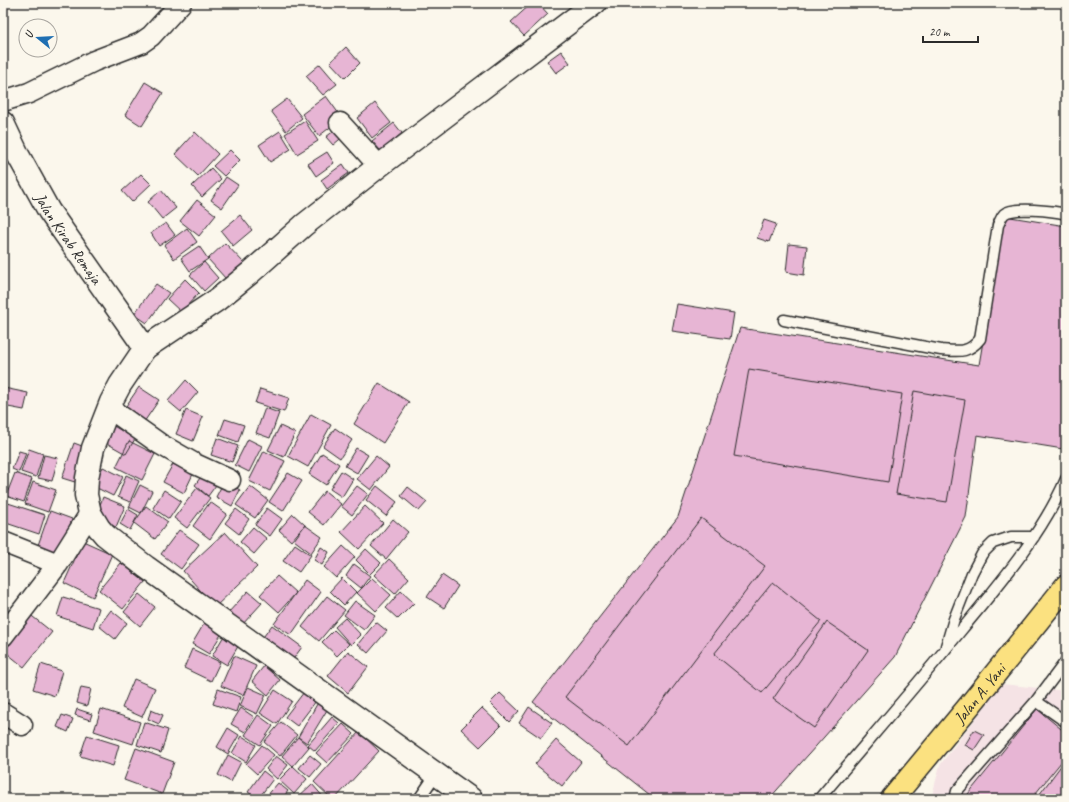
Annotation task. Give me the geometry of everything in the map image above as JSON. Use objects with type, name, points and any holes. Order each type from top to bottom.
[{"type":"highway","name":"Jalan A. Yani","points":[[892,799],[1066,586]]},
{"type":"street","points":[[3,101],[29,93],[94,61],[141,43],[151,36],[181,3]]},
{"type":"street","points":[[471,799],[146,567],[105,535],[94,521],[90,513],[86,495],[87,478],[93,448],[108,408],[120,385],[145,348],[217,300],[304,225],[595,3]]},
{"type":"street","name":"Jalan Kirab Remaja","points":[[3,123],[18,155],[49,211],[145,348]]},
{"type":"street","points":[[340,123],[380,166]]},
{"type":"street","points":[[108,408],[160,444],[195,464],[230,480]]},
{"type":"street","points":[[3,636],[58,564],[90,513]]},
{"type":"street","points":[[3,542],[58,564]]},
{"type":"street","points":[[3,713],[22,725]]},
{"type":"lane","points":[[784,320],[940,350],[958,351],[969,349],[980,339],[998,225],[1002,216],[1005,213],[1017,210],[1066,214]]},
{"type":"lane","points":[[819,799],[1000,584],[1034,537],[1060,493],[1066,479]]},
{"type":"lane","points":[[944,652],[954,619],[972,573],[982,554],[994,543],[1011,537],[1034,537]]},
{"type":"lane","points":[[955,799],[957,791],[1036,701],[1066,661]]},
{"type":"lane","points":[[1036,701],[1066,722]]},
{"type":"lane","points":[[419,799],[436,774]]},
{"type":"shaded area","points":[[1002,684],[1066,691],[1066,799],[931,799],[940,765]]},
{"type":"building","points":[[532,3],[538,3],[548,14],[524,36],[511,22]]},
{"type":"building","points":[[346,47],[360,63],[345,78],[330,62]]},
{"type":"building","points":[[561,51],[570,63],[556,73],[547,61]]},
{"type":"building","points":[[320,64],[337,84],[323,95],[306,76]]},
{"type":"building","points":[[145,82],[163,93],[142,126],[125,115]]},
{"type":"building","points":[[326,96],[342,118],[319,136],[302,114]]},
{"type":"building","points":[[287,99],[302,118],[286,131],[271,111]]},
{"type":"building","points":[[375,103],[391,123],[372,138],[357,118]]},
{"type":"building","points":[[305,121],[318,141],[297,154],[285,134]]},
{"type":"building","points":[[394,123],[402,133],[381,151],[372,141]]},
{"type":"building","points":[[339,127],[345,135],[333,145],[326,137]]},
{"type":"building","points":[[280,131],[291,149],[270,162],[259,145]]},
{"type":"building","points":[[195,132],[218,154],[198,176],[175,154]]},
{"type":"building","points":[[230,150],[240,160],[224,176],[213,166]]},
{"type":"building","points":[[327,152],[334,163],[316,176],[308,164]]},
{"type":"building","points":[[343,164],[349,173],[327,189],[321,180]]},
{"type":"building","points":[[211,168],[221,179],[202,197],[192,186]]},
{"type":"building","points":[[141,174],[151,184],[132,202],[122,191]]},
{"type":"building","points":[[226,177],[238,185],[222,208],[211,200]]},
{"type":"building","points":[[161,190],[176,208],[162,219],[148,202]]},
{"type":"building","points":[[197,200],[216,215],[199,236],[180,221]]},
{"type":"building","points":[[240,215],[252,230],[233,246],[221,231]]},
{"type":"building","points":[[1004,216],[1066,226],[1066,432],[1063,449],[977,435],[966,517],[895,657],[769,799],[655,799],[533,702],[678,517],[740,328],[979,365]]},
{"type":"building","points":[[764,220],[776,224],[769,242],[757,238]]},
{"type":"building","points":[[166,223],[175,235],[159,246],[151,233]]},
{"type":"building","points":[[187,228],[197,242],[174,259],[164,245]]},
{"type":"building","points":[[225,243],[244,263],[226,279],[208,259]]},
{"type":"building","points":[[789,244],[807,246],[804,275],[786,272]]},
{"type":"building","points":[[199,246],[208,259],[190,271],[181,258]]},
{"type":"building","points":[[204,262],[218,278],[204,291],[190,275]]},
{"type":"building","points":[[185,279],[199,293],[181,312],[167,299]]},
{"type":"building","points":[[156,284],[169,293],[147,323],[134,314]]},
{"type":"building","points":[[677,304],[734,313],[730,339],[672,331]]},
{"type":"building","points":[[749,369],[902,394],[888,482],[734,456]]},
{"type":"building","points":[[186,380],[198,392],[181,412],[168,401]]},
{"type":"building","points":[[379,383],[409,402],[383,443],[354,424]]},
{"type":"building","points":[[139,387],[159,400],[144,422],[124,409]]},
{"type":"building","points":[[4,388],[28,393],[24,410],[3,406]]},
{"type":"building","points":[[260,389],[289,398],[284,412],[255,403]]},
{"type":"building","points":[[914,391],[965,400],[947,502],[896,494]]},
{"type":"building","points":[[265,408],[279,413],[270,438],[256,433]]},
{"type":"building","points":[[186,410],[203,417],[193,441],[176,434]]},
{"type":"building","points":[[311,414],[331,425],[308,467],[288,456]]},
{"type":"building","points":[[225,419],[244,425],[238,442],[219,435]]},
{"type":"building","points":[[112,425],[135,439],[126,454],[103,441]]},
{"type":"building","points":[[280,426],[295,433],[284,457],[268,450]]},
{"type":"building","points":[[335,428],[352,440],[340,458],[323,446]]},
{"type":"building","points":[[217,438],[238,446],[232,462],[211,455]]},
{"type":"building","points":[[248,439],[262,446],[249,472],[235,465]]},
{"type":"building","points":[[129,441],[155,454],[142,480],[116,467]]},
{"type":"building","points":[[74,443],[90,449],[78,483],[62,478]]},
{"type":"building","points":[[356,448],[368,455],[357,473],[345,466]]},
{"type":"building","points":[[29,449],[43,454],[36,477],[21,472]]},
{"type":"building","points":[[19,451],[26,453],[19,472],[12,469]]},
{"type":"building","points":[[264,451],[285,461],[270,491],[249,481]]},
{"type":"building","points":[[322,453],[339,464],[326,485],[309,474]]},
{"type":"building","points":[[44,455],[58,458],[52,481],[38,478]]},
{"type":"building","points":[[376,456],[389,467],[371,490],[357,479]]},
{"type":"building","points":[[173,464],[193,474],[184,493],[163,482]]},
{"type":"building","points":[[103,467],[123,477],[113,496],[93,486]]},
{"type":"building","points":[[205,471],[219,481],[208,496],[195,485]]},
{"type":"building","points":[[341,471],[353,479],[342,497],[330,489]]},
{"type":"building","points":[[15,473],[32,479],[24,502],[6,496]]},
{"type":"building","points":[[288,473],[302,481],[283,511],[269,502]]},
{"type":"building","points":[[126,475],[139,481],[130,502],[118,497]]},
{"type":"building","points":[[224,481],[240,490],[232,506],[216,497]]},
{"type":"building","points":[[33,482],[56,490],[48,512],[25,504]]},
{"type":"building","points":[[140,485],[152,491],[141,513],[129,507]]},
{"type":"building","points":[[250,486],[268,500],[255,518],[236,505]]},
{"type":"building","points":[[357,486],[368,494],[352,515],[341,506]]},
{"type":"building","points":[[377,486],[397,502],[386,516],[366,500]]},
{"type":"building","points":[[408,487],[427,502],[419,511],[401,496]]},
{"type":"building","points":[[197,488],[210,498],[187,528],[174,518]]},
{"type":"building","points":[[164,490],[181,501],[169,519],[153,508]]},
{"type":"building","points":[[325,491],[341,504],[324,525],[308,512]]},
{"type":"building","points":[[103,497],[125,506],[116,527],[95,518]]},
{"type":"building","points":[[210,502],[227,514],[210,539],[193,526]]},
{"type":"building","points":[[8,503],[45,515],[39,534],[3,522]]},
{"type":"building","points":[[146,506],[168,522],[155,539],[134,523]]},
{"type":"building","points":[[365,506],[383,523],[359,549],[341,532]]},
{"type":"building","points":[[267,508],[282,519],[270,536],[255,525]]},
{"type":"building","points":[[128,509],[138,515],[130,530],[120,524]]},
{"type":"building","points":[[236,509],[249,519],[239,534],[225,523]]},
{"type":"building","points":[[50,511],[72,519],[59,556],[37,548]]},
{"type":"building","points":[[293,514],[305,525],[291,541],[279,530]]},
{"type":"building","points":[[701,518],[765,566],[629,746],[565,697]]},
{"type":"building","points":[[393,519],[408,532],[386,559],[371,546]]},
{"type":"building","points":[[305,525],[322,537],[311,553],[294,540]]},
{"type":"building","points":[[253,527],[267,539],[254,554],[240,542]]},
{"type":"building","points":[[179,530],[199,544],[181,569],[161,554]]},
{"type":"building","points":[[225,532],[257,567],[215,607],[183,571]]},
{"type":"building","points":[[83,541],[112,554],[93,597],[64,583]]},
{"type":"building","points":[[295,544],[311,555],[299,572],[283,561]]},
{"type":"building","points":[[343,546],[355,557],[336,578],[324,567]]},
{"type":"building","points":[[321,547],[329,552],[322,565],[314,560]]},
{"type":"building","points":[[366,549],[381,563],[370,574],[356,560]]},
{"type":"building","points":[[389,559],[409,578],[395,594],[374,575]]},
{"type":"building","points":[[121,563],[145,582],[123,609],[99,590]]},
{"type":"building","points":[[354,564],[370,576],[361,588],[346,576]]},
{"type":"building","points":[[442,575],[458,586],[444,608],[427,597]]},
{"type":"building","points":[[277,576],[296,593],[279,612],[260,595]]},
{"type":"building","points":[[342,578],[356,592],[344,605],[330,591]]},
{"type":"building","points":[[372,578],[391,595],[376,611],[357,593]]},
{"type":"building","points":[[305,580],[321,592],[291,635],[274,624]]},
{"type":"building","points":[[773,582],[821,621],[762,693],[714,654]]},
{"type":"building","points":[[248,591],[262,603],[242,625],[228,613]]},
{"type":"building","points":[[401,591],[414,603],[398,619],[386,608]]},
{"type":"building","points":[[139,594],[155,607],[140,626],[124,612]]},
{"type":"building","points":[[327,596],[345,610],[319,641],[302,627]]},
{"type":"building","points":[[63,597],[99,608],[93,628],[57,616]]},
{"type":"building","points":[[355,601],[375,615],[364,630],[344,615]]},
{"type":"building","points":[[111,610],[127,623],[115,639],[99,626]]},
{"type":"building","points":[[28,613],[52,632],[24,667],[3,650],[3,644]]},
{"type":"building","points":[[345,618],[361,635],[351,645],[335,627]]},
{"type":"building","points":[[205,622],[222,633],[209,654],[192,644]]},
{"type":"building","points":[[376,622],[387,631],[368,653],[358,644]]},
{"type":"building","points":[[827,622],[868,650],[814,728],[773,699]]},
{"type":"building","points":[[272,625],[302,647],[291,662],[261,640]]},
{"type":"building","points":[[334,630],[349,644],[337,656],[322,642]]},
{"type":"building","points":[[225,634],[240,643],[227,665],[212,656]]},
{"type":"building","points":[[192,649],[220,662],[211,681],[184,668]]},
{"type":"building","points":[[348,651],[368,667],[348,693],[328,676]]},
{"type":"building","points":[[234,656],[256,666],[243,695],[221,686]]},
{"type":"building","points":[[41,664],[62,671],[55,696],[33,689]]},
{"type":"building","points":[[264,666],[280,680],[268,695],[252,681]]},
{"type":"building","points":[[134,679],[155,688],[142,717],[122,708]]},
{"type":"building","points":[[81,687],[91,689],[87,706],[77,703]]},
{"type":"building","points":[[248,687],[266,695],[257,714],[240,706]]},
{"type":"building","points":[[307,688],[319,697],[297,726],[285,717]]},
{"type":"building","points":[[218,689],[241,697],[236,712],[213,704]]},
{"type":"building","points":[[275,690],[292,701],[277,724],[260,713]]},
{"type":"building","points":[[500,693],[519,711],[509,722],[490,703]]},
{"type":"building","points":[[320,699],[330,705],[307,743],[298,737]]},
{"type":"building","points":[[529,707],[552,723],[541,738],[519,723]]},
{"type":"building","points":[[241,708],[254,717],[245,732],[231,724]]},
{"type":"building","points":[[482,708],[501,726],[480,747],[461,729]]},
{"type":"building","points":[[77,709],[92,714],[90,720],[75,715]]},
{"type":"building","points":[[101,709],[140,722],[133,744],[94,731]]},
{"type":"building","points":[[1037,709],[1066,733],[1066,756],[1031,799],[964,799]]},
{"type":"building","points":[[151,710],[163,715],[159,724],[148,719]]},
{"type":"building","points":[[62,715],[73,719],[68,732],[57,727]]},
{"type":"building","points":[[258,715],[273,726],[260,745],[245,735]]},
{"type":"building","points":[[332,717],[339,723],[315,751],[308,745]]},
{"type":"building","points":[[144,722],[168,730],[161,753],[137,745]]},
{"type":"building","points":[[281,722],[297,735],[280,756],[264,742]]},
{"type":"building","points":[[343,724],[354,734],[327,763],[316,753]]},
{"type":"building","points":[[228,728],[239,735],[228,754],[217,747]]},
{"type":"building","points":[[974,730],[984,735],[974,750],[965,745]]},
{"type":"building","points":[[359,732],[379,751],[335,799],[332,799],[314,782]]},
{"type":"building","points":[[87,735],[119,745],[113,766],[80,756]]},
{"type":"building","points":[[242,736],[256,745],[246,762],[232,753]]},
{"type":"building","points":[[298,737],[309,747],[293,766],[282,756]]},
{"type":"building","points":[[556,740],[581,762],[562,786],[535,764]]},
{"type":"building","points":[[262,745],[274,755],[257,774],[246,764]]},
{"type":"building","points":[[136,748],[174,762],[162,794],[124,780]]},
{"type":"building","points":[[228,755],[241,762],[231,782],[218,775]]},
{"type":"building","points":[[310,755],[321,764],[310,777],[299,768]]},
{"type":"building","points":[[276,756],[288,765],[277,779],[266,769]]},
{"type":"building","points":[[1066,759],[1066,799],[1036,799]]},
{"type":"building","points":[[293,766],[307,779],[294,794],[279,780]]},
{"type":"building","points":[[263,771],[273,779],[258,799],[248,792]]},
{"type":"building","points":[[278,783],[288,791],[282,799],[268,799],[266,797]]},
{"type":"building","points":[[312,784],[325,799],[296,799]]}]
